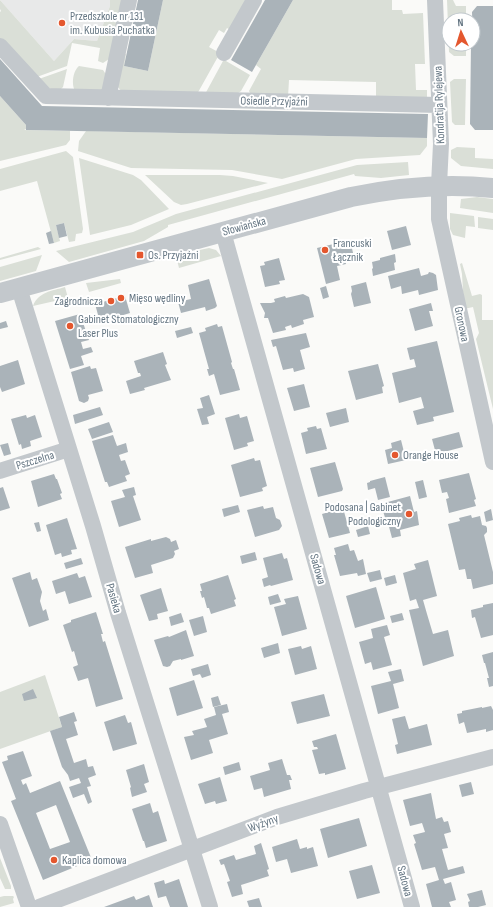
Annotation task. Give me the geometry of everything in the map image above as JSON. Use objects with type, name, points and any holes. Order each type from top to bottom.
[{"type":"street","points":[[108,98],[129,0]]},
{"type":"street","points":[[224,53],[254,0]]},
{"type":"street","name":"Kondratija Rylejewa","points":[[434,0],[441,144],[439,185]]},
{"type":"street","name":"Osiedle Przyjaźni","points":[[0,46],[46,96],[439,105]]},
{"type":"street","name":"Słowiańska","points":[[0,293],[351,197],[412,186],[439,185],[493,188]]},
{"type":"street","name":"Gronowa","points":[[439,185],[440,224],[493,462]]},
{"type":"street","name":"Sadowa","points":[[223,232],[412,907]]},
{"type":"street","name":"Pasieka","points":[[19,288],[93,526],[118,613],[210,907]]},
{"type":"street","name":"Pszczelna","points":[[0,471],[69,449]]},
{"type":"street","name":"Wyżyny","points":[[39,907],[277,817],[378,787],[493,757]]},
{"type":"street","points":[[0,824],[29,907]]},
{"type":"shaded area","name":"Przedszkole nr 131 im. Kubusia Puchatka","points":[[0,0],[110,0],[110,6],[97,41],[74,39],[54,61]]},
{"type":"shaded area","points":[[0,0],[54,61],[74,39],[97,41],[110,6],[110,0],[124,0],[118,18],[115,17],[114,22],[119,23],[112,57],[103,63],[98,61],[100,48],[72,43],[67,66],[34,78],[0,40]]},
{"type":"shaded area","points":[[163,0],[249,0],[232,31],[227,28],[224,33],[219,30],[209,47],[220,53],[196,96],[123,93],[117,86],[121,53],[126,54],[124,66],[148,71]]},
{"type":"shaded area","points":[[293,0],[392,0],[392,10],[402,10],[403,14],[423,13],[425,64],[415,64],[416,90],[427,90],[427,101],[376,100],[376,82],[289,80],[288,97],[252,97],[249,91],[261,69],[256,65]]},
{"type":"shaded area","points":[[447,0],[453,0],[456,6],[466,6],[466,12],[447,12]]},
{"type":"shaded area","points":[[449,52],[466,52],[466,56],[454,56]]},
{"type":"shaded area","points":[[223,61],[226,61],[250,75],[241,91],[234,96],[204,96]]},
{"type":"shaded area","points":[[79,66],[103,70],[107,76],[102,91],[75,91],[73,78],[75,71]]},
{"type":"shaded area","points":[[67,69],[63,87],[61,89],[54,91],[36,80]]},
{"type":"shaded area","points":[[454,79],[466,79],[465,125],[455,125],[452,122],[450,82]]},
{"type":"shaded area","points":[[0,96],[26,125],[26,129],[24,130],[70,131],[70,140],[66,145],[0,161]]},
{"type":"shaded area","points":[[86,131],[427,138],[427,146],[420,155],[356,159],[282,179],[232,170],[131,168],[78,151],[79,141]]},
{"type":"shaded area","points":[[457,147],[475,148],[475,158],[493,159],[493,169],[461,166],[451,158],[451,150]]},
{"type":"shaded area","points":[[66,151],[73,157],[83,229],[82,233],[76,234],[75,241],[69,242],[64,223],[56,225],[60,241],[54,243],[37,181],[0,191],[0,169]]},
{"type":"shaded area","points":[[79,158],[133,175],[141,180],[169,209],[131,225],[90,235]]},
{"type":"shaded area","points":[[408,162],[409,175],[381,178],[355,176],[354,174],[168,225],[168,227],[144,241],[69,262],[56,251],[133,232],[176,214],[357,165]]},
{"type":"shaded area","points":[[145,175],[220,175],[268,183],[181,205],[174,202]]},
{"type":"shaded area","points":[[477,197],[493,199],[493,213],[460,208],[461,199]]},
{"type":"shaded area","points":[[450,213],[474,216],[475,227],[466,226],[465,238],[453,235],[450,229]]},
{"type":"shaded area","points":[[478,217],[493,219],[493,230],[478,228]]},
{"type":"shaded area","points":[[38,247],[41,249],[0,260],[0,258]]},
{"type":"shaded area","points":[[209,248],[216,250],[221,256],[179,268],[177,260],[195,251]]},
{"type":"shaded area","points":[[42,255],[36,271],[0,281],[0,267]]},
{"type":"shaded area","points":[[462,263],[472,296],[482,295],[482,320],[493,320],[493,409],[476,339],[479,333],[473,307],[464,309],[460,264]]},
{"type":"shaded area","points":[[120,279],[121,283],[89,292],[86,283]]},
{"type":"shaded area","points":[[65,287],[68,298],[33,306],[35,301],[42,295]]},
{"type":"shaded area","points":[[45,675],[62,727],[0,749],[0,692]]},
{"type":"shaded area","points":[[0,858],[11,889],[5,889],[0,878]]},
{"type":"shaded area","points":[[13,896],[14,903],[0,907],[0,897]]},
{"type":"building","points":[[138,0],[163,0],[148,71],[124,66]]},
{"type":"building","points":[[265,0],[293,0],[252,72],[231,60]]},
{"type":"building","points":[[477,6],[493,6],[493,130],[475,130],[470,124],[471,52],[481,52],[481,12],[472,12]]},
{"type":"building","points":[[0,59],[42,106],[428,114],[427,138],[26,130],[26,125],[0,96]]},
{"type":"building","points":[[64,223],[67,236],[59,238],[56,225]]},
{"type":"building","points":[[406,226],[411,245],[392,250],[387,231]]},
{"type":"building","points":[[51,231],[54,243],[49,244],[46,233]]},
{"type":"building","points":[[350,240],[354,257],[345,259],[346,264],[337,266],[340,280],[326,284],[317,248]]},
{"type":"building","points":[[395,254],[395,270],[373,276],[372,262]]},
{"type":"building","points":[[279,258],[285,280],[279,281],[280,284],[265,287],[260,266],[265,265],[264,262]]},
{"type":"building","points":[[419,268],[421,276],[428,274],[429,272],[436,275],[438,290],[419,295],[418,290],[402,294],[401,286],[391,289],[388,276]]},
{"type":"building","points":[[209,279],[217,306],[206,311],[205,307],[181,313],[178,302],[191,299],[188,285]]},
{"type":"building","points":[[366,282],[371,303],[354,307],[351,286]]},
{"type":"building","points":[[326,286],[329,297],[323,299],[320,288]]},
{"type":"building","points":[[303,294],[309,297],[314,317],[303,320],[304,324],[292,328],[291,325],[285,327],[286,330],[273,333],[268,318],[264,318],[265,313],[260,303],[271,303],[275,302],[274,299]]},
{"type":"building","points":[[125,296],[130,313],[100,322],[95,304]]},
{"type":"building","points":[[431,303],[433,311],[429,311],[433,326],[415,331],[409,309]]},
{"type":"building","points":[[80,314],[89,340],[81,342],[83,349],[91,347],[93,352],[81,356],[84,365],[70,369],[55,321]]},
{"type":"building","points":[[6,321],[8,327],[0,329],[0,323]]},
{"type":"building","points":[[217,324],[218,327],[222,326],[232,362],[231,363],[240,390],[220,395],[214,374],[209,376],[207,369],[209,369],[199,333],[206,331],[205,328]]},
{"type":"building","points":[[191,327],[193,333],[177,338],[175,331]]},
{"type":"building","points":[[306,333],[310,347],[300,350],[305,369],[294,372],[293,368],[283,370],[276,346],[273,347],[271,340]]},
{"type":"building","points":[[437,341],[454,412],[433,417],[434,421],[417,425],[413,411],[424,408],[421,397],[399,403],[392,373],[416,367],[414,359],[410,360],[407,348]]},
{"type":"building","points":[[163,352],[167,364],[165,365],[171,380],[130,394],[126,381],[141,376],[140,373],[138,373],[134,361]]},
{"type":"building","points":[[18,360],[25,384],[2,392],[0,387],[0,366]]},
{"type":"building","points":[[378,364],[384,386],[382,387],[383,393],[356,400],[348,371]]},
{"type":"building","points":[[90,366],[91,369],[96,368],[103,391],[88,395],[88,401],[84,403],[79,401],[71,372]]},
{"type":"building","points":[[304,384],[310,407],[294,411],[287,388]]},
{"type":"building","points":[[209,395],[215,414],[207,417],[209,424],[202,425],[197,409],[203,408],[200,398]]},
{"type":"building","points":[[100,407],[103,415],[75,424],[73,415]]},
{"type":"building","points":[[346,408],[349,422],[330,427],[326,413]]},
{"type":"building","points":[[239,414],[240,418],[247,416],[254,441],[247,443],[248,446],[234,450],[225,418]]},
{"type":"building","points":[[26,415],[27,418],[35,415],[42,437],[30,441],[31,446],[22,449],[21,444],[19,445],[11,419]]},
{"type":"building","points":[[109,422],[113,432],[92,439],[88,429]]},
{"type":"building","points":[[316,426],[317,429],[321,428],[327,449],[306,454],[301,433],[308,431],[307,428]]},
{"type":"building","points":[[459,432],[463,447],[436,454],[432,439]]},
{"type":"building","points":[[113,435],[117,446],[126,443],[128,452],[119,455],[121,461],[125,460],[130,474],[125,476],[127,481],[109,487],[107,482],[105,482],[92,441]]},
{"type":"building","name":"Orange House","points":[[401,440],[406,460],[388,464],[385,450],[392,448],[391,443]]},
{"type":"building","points":[[8,443],[11,454],[4,456],[0,445]]},
{"type":"building","points":[[254,458],[255,461],[260,460],[267,486],[262,488],[263,491],[240,497],[231,465]]},
{"type":"building","points":[[335,462],[343,489],[342,491],[318,497],[310,468]]},
{"type":"building","points":[[469,473],[476,499],[474,500],[476,506],[449,513],[446,499],[449,498],[447,492],[442,493],[439,480]]},
{"type":"building","points":[[54,474],[62,493],[60,494],[62,499],[38,507],[31,481]]},
{"type":"building","points":[[385,477],[390,497],[378,500],[375,488],[368,490],[367,483]]},
{"type":"building","points":[[423,480],[427,497],[419,499],[415,482]]},
{"type":"building","points":[[3,487],[10,508],[0,511],[0,488]]},
{"type":"building","points":[[134,487],[136,495],[133,496],[141,520],[119,527],[111,501],[125,497],[122,490]]},
{"type":"building","points":[[410,496],[414,512],[417,511],[419,525],[400,530],[401,536],[392,538],[383,511],[386,510],[384,503]]},
{"type":"building","points":[[238,505],[240,512],[224,517],[222,509]]},
{"type":"building","points":[[263,506],[264,509],[273,507],[276,518],[280,520],[282,526],[279,530],[255,537],[247,510]]},
{"type":"building","points":[[343,508],[350,533],[329,538],[322,514]]},
{"type":"building","points":[[491,509],[493,520],[486,522],[484,512]]},
{"type":"building","points":[[471,515],[472,518],[480,516],[482,525],[486,526],[487,528],[487,532],[484,535],[493,572],[493,584],[473,589],[471,579],[467,579],[465,569],[459,570],[448,524],[460,521],[459,518]]},
{"type":"building","points":[[67,518],[77,549],[71,550],[72,554],[62,557],[61,553],[55,555],[46,525]]},
{"type":"building","points":[[39,522],[41,531],[37,532],[34,523]]},
{"type":"building","points":[[368,526],[370,534],[358,537],[356,530]]},
{"type":"building","points":[[166,537],[170,539],[171,542],[176,540],[179,549],[174,551],[175,554],[173,558],[151,565],[153,573],[135,578],[125,547],[151,539],[151,541]]},
{"type":"building","points":[[348,544],[350,551],[354,550],[358,561],[363,559],[366,574],[358,576],[357,573],[340,576],[334,555],[336,555],[334,548]]},
{"type":"building","points":[[255,552],[257,560],[242,564],[240,556]]},
{"type":"building","points":[[282,553],[284,559],[287,558],[293,580],[264,587],[262,579],[268,577],[263,558]]},
{"type":"building","points":[[81,558],[83,564],[66,569],[64,563]]},
{"type":"building","points":[[428,560],[437,596],[423,600],[433,634],[448,630],[454,656],[423,666],[409,610],[419,608],[416,599],[410,601],[403,573],[416,569],[414,564]]},
{"type":"building","points":[[380,570],[382,579],[370,582],[367,573]]},
{"type":"building","points":[[30,572],[32,580],[37,578],[42,592],[40,601],[43,611],[46,609],[49,620],[29,627],[12,578]]},
{"type":"building","points":[[77,573],[79,578],[85,576],[92,597],[69,604],[65,591],[56,594],[52,581]]},
{"type":"building","points":[[228,575],[236,599],[234,600],[236,606],[211,614],[209,608],[207,608],[204,597],[202,598],[200,584]]},
{"type":"building","points":[[395,575],[397,583],[386,586],[384,578]]},
{"type":"building","points":[[376,587],[385,619],[355,628],[346,596]]},
{"type":"building","points":[[161,588],[168,611],[157,614],[158,619],[149,621],[140,595]]},
{"type":"building","points":[[278,594],[281,602],[270,605],[268,597]]},
{"type":"building","points":[[298,596],[307,629],[282,636],[274,607],[286,604],[284,599]]},
{"type":"building","points":[[493,603],[493,635],[481,638],[475,617],[472,618],[471,610]]},
{"type":"building","points":[[96,612],[103,634],[101,634],[103,642],[105,641],[123,699],[96,707],[88,678],[78,681],[73,667],[78,665],[63,625],[71,622],[71,620]]},
{"type":"building","points":[[181,613],[184,622],[171,626],[169,617]]},
{"type":"building","points":[[402,613],[404,620],[392,623],[390,616]]},
{"type":"building","points":[[203,616],[207,632],[194,636],[189,620]]},
{"type":"building","points":[[387,625],[390,635],[384,637],[392,665],[373,670],[371,662],[365,664],[359,642],[373,638],[371,629]]},
{"type":"building","points":[[186,630],[194,656],[173,661],[170,666],[167,667],[163,666],[154,640],[169,637]]},
{"type":"building","points":[[278,643],[280,653],[264,658],[261,648]]},
{"type":"building","points":[[301,646],[302,649],[311,646],[317,669],[295,675],[288,649]]},
{"type":"building","points":[[493,652],[493,686],[489,687],[487,678],[489,678],[482,655]]},
{"type":"building","points":[[208,664],[211,675],[202,678],[200,674],[193,676],[191,669]]},
{"type":"building","points":[[401,669],[404,681],[393,684],[399,708],[378,714],[371,686],[391,681],[388,672]]},
{"type":"building","points":[[194,680],[203,708],[177,716],[169,688]]},
{"type":"building","points":[[33,689],[37,698],[24,701],[22,694]]},
{"type":"building","points":[[324,694],[330,716],[297,724],[291,702]]},
{"type":"building","points":[[218,696],[221,705],[213,707],[211,698]]},
{"type":"building","points":[[227,704],[229,712],[222,714],[228,734],[209,740],[213,753],[191,760],[184,737],[194,735],[192,731],[207,727],[204,719],[216,715],[214,707]]},
{"type":"building","points":[[491,706],[493,710],[493,730],[486,732],[486,729],[467,733],[464,722],[459,724],[457,714],[462,713],[462,711]]},
{"type":"building","points":[[74,712],[77,721],[74,722],[78,735],[66,739],[74,763],[86,759],[88,767],[93,766],[96,775],[88,778],[91,786],[87,787],[92,802],[88,804],[84,794],[73,798],[69,787],[81,783],[79,778],[70,781],[68,775],[62,767],[50,731],[62,727],[59,717]]},
{"type":"building","points":[[125,715],[128,723],[131,722],[137,744],[113,751],[104,722]]},
{"type":"building","points":[[405,716],[409,729],[427,724],[432,745],[397,754],[395,745],[398,744],[392,719]]},
{"type":"building","points":[[336,734],[346,769],[325,775],[325,773],[319,774],[312,750],[318,749],[317,747],[314,747],[312,741]]},
{"type":"building","points":[[23,751],[32,776],[21,780],[23,785],[26,783],[30,793],[60,781],[92,860],[43,880],[11,801],[16,799],[2,762],[8,760],[7,756]],"holes":[[[56,805],[70,842],[50,849],[36,813]]]},
{"type":"building","points":[[282,759],[287,775],[290,775],[292,780],[289,780],[291,789],[264,797],[262,788],[254,790],[250,776],[270,770],[268,763]]},
{"type":"building","points":[[239,762],[241,770],[225,775],[223,767]]},
{"type":"building","points":[[144,764],[149,782],[144,784],[147,792],[132,797],[126,770]]},
{"type":"building","points":[[220,777],[227,801],[216,804],[215,801],[205,804],[198,784]]},
{"type":"building","points":[[471,782],[474,794],[462,797],[459,785]]},
{"type":"building","points":[[431,793],[436,819],[442,817],[444,822],[448,821],[451,832],[444,834],[448,848],[442,849],[448,870],[463,866],[465,873],[443,879],[445,884],[451,882],[456,900],[449,902],[451,907],[432,907],[426,884],[439,880],[435,867],[422,870],[414,844],[416,843],[413,835],[425,832],[422,823],[410,826],[403,800]]},
{"type":"building","points":[[150,803],[153,813],[158,811],[167,841],[146,848],[132,809]]},
{"type":"building","points":[[359,818],[367,846],[328,858],[320,829]]},
{"type":"building","points":[[297,839],[300,849],[313,847],[318,866],[291,873],[287,859],[276,862],[272,847]]},
{"type":"building","points":[[261,843],[269,869],[267,870],[269,876],[241,885],[243,894],[232,897],[227,882],[230,881],[224,864],[221,865],[219,860],[234,855],[236,860],[256,854],[254,846]]},
{"type":"building","points":[[372,865],[380,893],[357,899],[349,871]]},
{"type":"building","points":[[179,879],[188,907],[170,907],[166,896],[158,898],[154,883],[164,880],[165,884]]},
{"type":"building","points":[[482,890],[486,905],[469,907],[468,902],[470,901],[467,894]]},
{"type":"building","points":[[149,895],[153,907],[104,907],[134,896],[136,900]]},
{"type":"building","points":[[259,898],[262,907],[249,907],[247,901]]},
{"type":"place","name":"Przedszkole nr 131 im. Kubusia Puchatka","points":[[62,23]]},
{"type":"place","name":"Francuski Łącznik","points":[[325,250]]},
{"type":"place","name":"Os. Przyjaźni","points":[[140,255]]},
{"type":"place","name":"Mięso wędliny","points":[[121,298]]},
{"type":"place","name":"Zagrodnicza","points":[[111,301]]},
{"type":"place","name":"Gabinet Stomatologiczny Laser Plus","points":[[70,326]]},
{"type":"place","name":"Orange House","points":[[395,455]]},
{"type":"place","name":"Podosana | Gabinet Podologiczny","points":[[409,514]]},
{"type":"place","name":"Kaplica domowa","points":[[54,860]]}]
